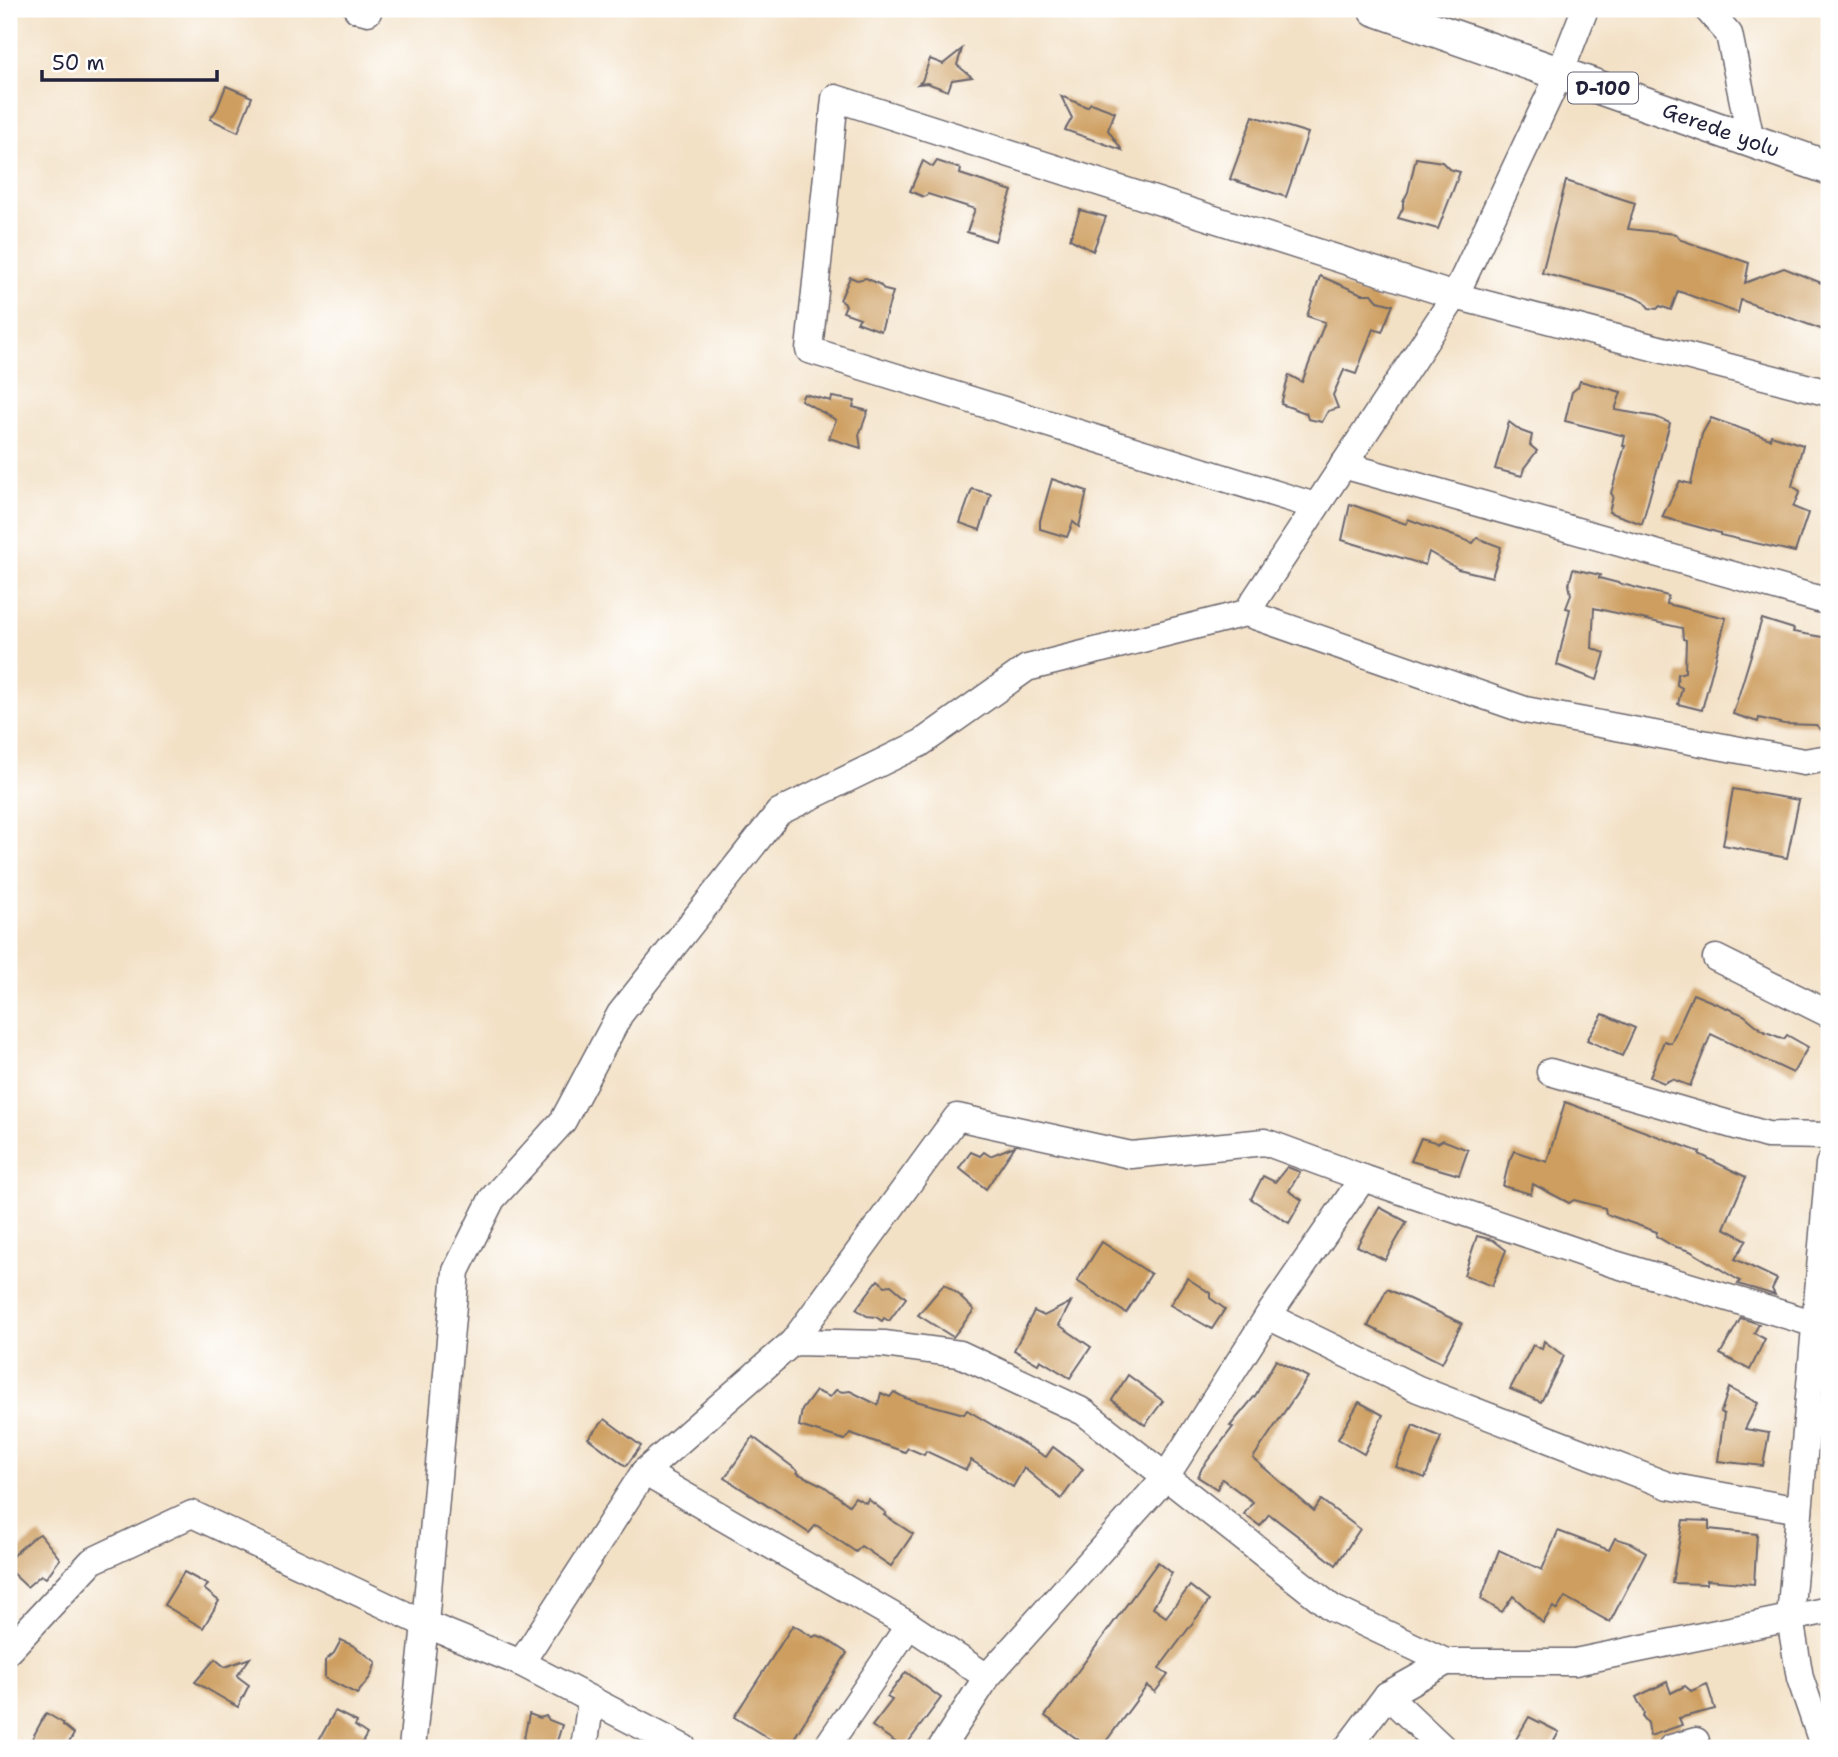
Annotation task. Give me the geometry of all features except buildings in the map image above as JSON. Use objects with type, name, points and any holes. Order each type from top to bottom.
[{"type":"main road","name":"Gerede yolu","points":[[1375,9],[1829,168]]},
{"type":"street","points":[[1246,613],[1455,296],[1560,73],[1586,9]]},
{"type":"street","points":[[1707,9],[1729,34],[1751,140]]},
{"type":"street","points":[[1315,506],[809,351],[835,98],[1455,296],[1829,393]]},
{"type":"street","points":[[1343,465],[1829,602]]},
{"type":"street","points":[[412,1748],[456,1271],[492,1199],[563,1121],[620,1014],[779,811],[921,743],[1027,668],[1246,613],[1525,710],[1804,762],[1829,758]]},
{"type":"street","points":[[1716,958],[1829,1014]]},
{"type":"street","points":[[1550,1072],[1767,1135],[1829,1136]]},
{"type":"street","points":[[522,1663],[644,1472],[793,1342],[957,1117],[1131,1155],[1265,1142],[1611,1263],[1816,1324]]},
{"type":"street","points":[[1824,1748],[1800,1678],[1790,1618],[1829,1177]]},
{"type":"street","points":[[941,1748],[987,1676],[1165,1478],[1268,1316],[1363,1178]]},
{"type":"street","points":[[1268,1316],[1418,1389],[1669,1486],[1799,1510]]},
{"type":"street","points":[[793,1342],[884,1344],[960,1354],[1084,1412],[1332,1608],[1446,1662],[1575,1662],[1829,1610]]},
{"type":"street","points":[[644,1472],[909,1625],[987,1676]]},
{"type":"street","points":[[9,1650],[92,1561],[191,1514],[425,1623],[522,1663],[684,1748]]},
{"type":"street","points":[[827,1748],[909,1625]]},
{"type":"street","points":[[1347,1748],[1387,1695],[1446,1662]]},
{"type":"street","points":[[1387,1695],[1443,1748]]},
{"type":"street","points":[[584,1748],[591,1699]]}]
